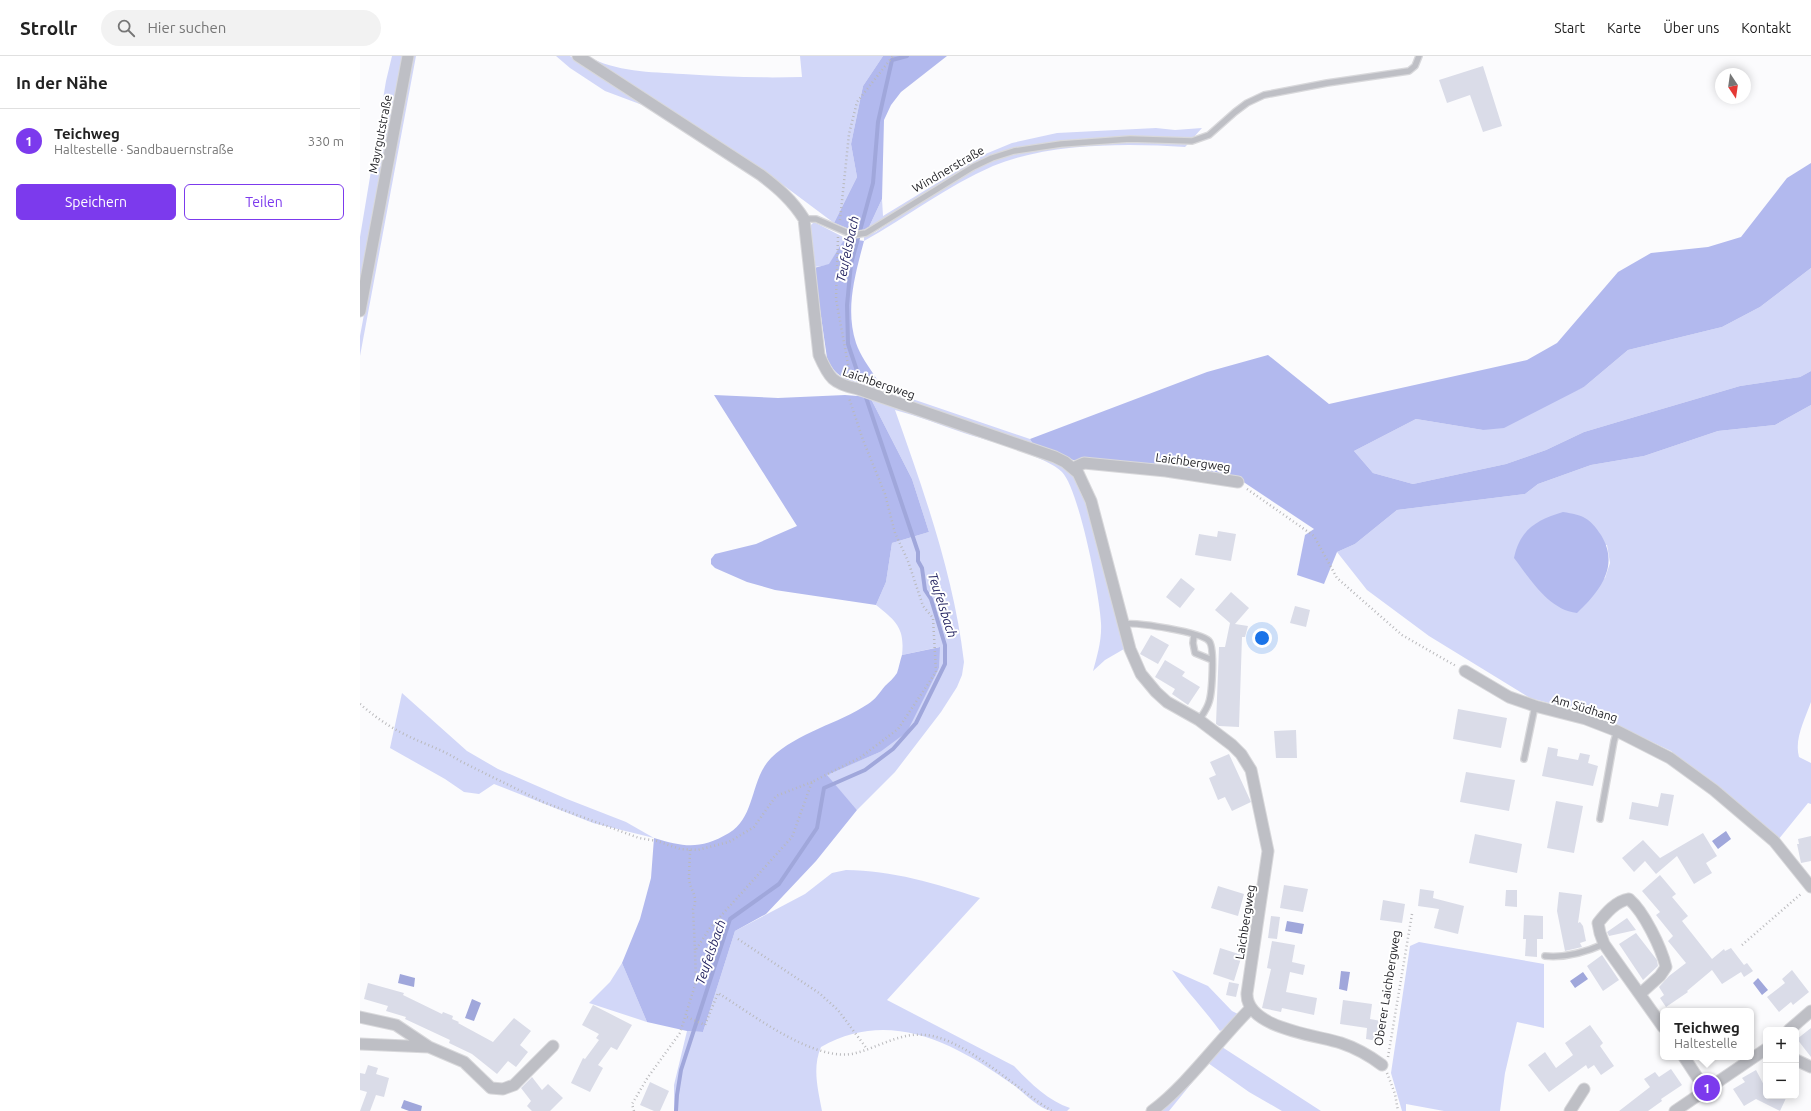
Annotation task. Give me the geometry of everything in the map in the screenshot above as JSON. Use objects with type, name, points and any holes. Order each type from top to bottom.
[{"type":"street","name":"Mayrgutstraße","points":[[360,311],[408,56]]},
{"type":"street","points":[[578,56],[761,175],[782,191],[796,206],[804,219]]},
{"type":"street","name":"Laichbergweg","points":[[804,219],[819,356],[827,374],[833,380],[853,388],[1041,452],[1064,462],[1073,468],[1081,479],[1091,501],[1134,662],[1148,684],[1167,702],[1199,720],[1232,745],[1247,763],[1255,781],[1267,844],[1268,859],[1247,993],[1250,1009]]},
{"type":"street","name":"Laichbergweg","points":[[1073,468],[1084,463],[1166,470],[1238,482]]},
{"type":"street","name":"Am Südhang","points":[[1465,671],[1509,697],[1535,706],[1586,719],[1617,731],[1670,758],[1714,790],[1774,842],[1810,886]]},
{"type":"street","points":[[1640,994],[1660,976],[1666,967],[1664,957],[1637,906],[1629,899],[1622,900],[1598,923],[1600,933],[1604,944],[1660,1023]]},
{"type":"street","points":[[1152,1111],[1187,1078],[1250,1009]]},
{"type":"street","name":"Oberer Laichbergweg","points":[[1250,1009],[1257,1015],[1283,1028],[1341,1044],[1382,1065]]},
{"type":"street","points":[[1794,1027],[1811,1012]]},
{"type":"street","points":[[360,1017],[396,1025],[429,1047],[464,1062],[491,1088],[503,1089],[514,1085],[553,1046]]},
{"type":"street","points":[[360,1044],[429,1047]]},
{"type":"street","points":[[1754,1057],[1763,1051]]},
{"type":"street","points":[[1686,1060],[1705,1089]]},
{"type":"street","points":[[1675,1111],[1749,1060]]},
{"type":"street","points":[[1799,1061],[1811,1067]]},
{"type":"street","points":[[1570,1111],[1584,1089]]},
{"type":"lane","name":"Windnerstraße","points":[[804,219],[816,219],[838,230],[853,235],[866,233],[947,182],[986,161],[1007,154],[1033,147],[1097,140],[1130,139],[1186,141],[1202,139],[1219,128],[1234,112],[1247,103],[1264,96],[1327,83],[1409,71],[1415,66],[1419,56]]},
{"type":"lane","points":[[1124,624],[1144,623],[1209,640],[1211,644],[1212,660],[1210,699],[1199,720]]},
{"type":"lane","points":[[1194,635],[1193,643],[1195,653],[1212,660]]},
{"type":"lane","points":[[1524,759],[1535,706]]},
{"type":"lane","points":[[1600,819],[1617,731]]},
{"type":"lane","points":[[1545,956],[1559,957],[1589,950],[1604,944]]},
{"type":"path","points":[[360,704],[382,722],[405,735],[450,754],[466,764],[543,802],[639,838],[657,841],[680,849],[690,850],[713,847],[729,842],[754,827],[776,796],[812,782],[861,757],[898,729],[936,672],[932,618],[923,606],[908,561],[895,533],[885,494],[849,401],[853,388],[836,299],[838,230],[843,202],[849,134],[857,102],[893,56]]},
{"type":"path","points":[[1238,482],[1314,536],[1337,578],[1402,635],[1465,671]]},
{"type":"path","points":[[695,951],[710,928],[792,837],[812,782]]},
{"type":"path","points":[[634,1111],[632,1104],[648,1077],[680,1033],[688,1017],[696,982],[693,909],[696,903],[694,890],[689,881],[690,850]]},
{"type":"path","points":[[1742,945],[1810,886]]},
{"type":"path","name":"Oberer Laichbergweg","points":[[1398,1111],[1390,1079],[1382,1065],[1389,1055],[1392,1043],[1412,914]]},
{"type":"path","points":[[738,939],[819,993],[838,1010],[867,1049]]},
{"type":"path","points":[[688,1017],[705,1025],[718,993],[803,1045],[839,1055],[856,1054],[906,1036],[926,1035],[953,1042],[1052,1111]]},
{"type":"shaded area","points":[[392,56],[404,56],[360,283],[360,237],[386,81]]},
{"type":"shaded area","points":[[412,56],[416,56],[360,356],[360,336]]},
{"type":"shaded area","points":[[556,56],[570,56],[645,106],[605,91],[570,68]]},
{"type":"shaded area","points":[[587,56],[621,68],[658,73],[742,77],[802,77],[800,56],[883,56],[863,86],[851,144],[857,177],[834,223],[767,173]]},
{"type":"shaded area","points":[[883,56],[947,56],[901,92],[891,105],[884,120],[882,199],[869,227],[864,230],[849,229],[834,223],[857,177],[851,144],[863,86]]},
{"type":"shaded area","points":[[1156,128],[1175,130],[1202,128],[1193,138],[1094,138],[1045,143],[997,154],[870,228],[864,230],[869,227],[882,199],[883,216],[983,155],[1012,143],[1057,133]]},
{"type":"shaded area","points":[[1119,142],[1188,144],[1185,147],[1138,145],[1088,146],[1062,149],[1015,158],[993,166],[959,183],[864,241],[864,237],[876,232],[921,201],[986,164],[1002,158],[1030,151]]},
{"type":"shaded area","points":[[1811,163],[1811,268],[1760,307],[1722,327],[1628,350],[1584,387],[1504,428],[1483,430],[1416,419],[1354,451],[1373,473],[1413,484],[1506,464],[1546,450],[1584,432],[1740,386],[1800,377],[1811,371],[1811,405],[1775,425],[1718,431],[1644,456],[1591,465],[1538,484],[1525,494],[1397,510],[1355,544],[1337,552],[1324,584],[1297,575],[1305,535],[1314,529],[1239,479],[1160,464],[1073,460],[1033,444],[1030,439],[1207,372],[1268,355],[1329,404],[1527,360],[1557,343],[1618,272],[1651,253],[1708,247],[1741,237],[1787,178]]},
{"type":"shaded area","points":[[814,222],[845,238],[829,265],[814,267],[810,226]]},
{"type":"shaded area","points":[[845,238],[864,241],[852,292],[851,318],[856,343],[876,378],[872,388],[845,379],[835,371],[827,358],[814,268],[829,264]]},
{"type":"shaded area","points":[[1811,268],[1811,371],[1800,377],[1740,386],[1584,432],[1546,450],[1506,464],[1413,484],[1373,473],[1354,451],[1416,419],[1483,430],[1584,387],[1628,350],[1722,327],[1760,307]]},
{"type":"shaded area","points":[[876,378],[886,390],[1030,439],[1033,444],[872,388]]},
{"type":"shaded area","points":[[714,395],[778,398],[845,395],[870,397],[912,479],[929,532],[892,543],[886,582],[876,605],[775,590],[747,582],[715,568],[711,564],[711,559],[715,554],[756,544],[797,526]]},
{"type":"shaded area","points":[[870,397],[1062,465],[1076,478],[1084,491],[1124,649],[1105,660],[1093,671],[1101,636],[1100,610],[1093,568],[1082,520],[1069,482],[1062,472],[1055,466],[1031,455],[895,410],[937,534],[953,598],[964,662],[962,675],[957,687],[941,712],[895,772],[857,810],[826,775],[880,752],[939,668],[939,647],[902,655],[902,638],[898,626],[876,605],[886,582],[892,543],[929,532],[912,479]]},
{"type":"shaded area","points":[[1811,405],[1811,702],[1799,736],[1798,750],[1799,757],[1811,763],[1811,804],[1808,803],[1778,840],[1671,751],[1595,715],[1530,698],[1429,636],[1367,590],[1337,552],[1355,544],[1397,510],[1525,494],[1538,484],[1591,465],[1644,456],[1718,431],[1775,425]],"holes":[[[1607,545],[1610,563],[1605,578],[1544,595],[1515,558]]]},
{"type":"shaded area","points":[[1563,512],[1581,516],[1593,525],[1601,535],[1606,546],[1608,557],[1608,568],[1600,587],[1577,613],[1567,611],[1549,600],[1534,584],[1514,558],[1521,540],[1531,527],[1545,518]]},
{"type":"shaded area","points":[[940,647],[939,668],[907,732],[880,752],[827,775],[857,810],[816,861],[766,914],[735,931],[703,1032],[687,1031],[647,1022],[622,963],[640,919],[651,878],[654,838],[683,845],[692,845],[709,842],[729,833],[738,826],[744,817],[749,808],[759,776],[771,758],[793,741],[856,711],[871,702],[896,675],[902,655]]},
{"type":"shaded area","points":[[402,693],[467,751],[498,769],[567,799],[626,822],[654,838],[593,823],[494,784],[479,794],[464,792],[445,779],[390,748]]},
{"type":"shaded area","points":[[1726,831],[1731,839],[1718,849],[1712,841]]},
{"type":"shaded area","points":[[846,870],[880,872],[897,875],[931,883],[980,898],[887,1000],[1014,1066],[1047,1096],[1070,1108],[1067,1111],[1052,1111],[1041,1107],[1017,1087],[990,1069],[967,1055],[944,1044],[921,1036],[896,1031],[872,1031],[847,1036],[821,1047],[818,1055],[816,1071],[822,1111],[674,1111],[674,1085],[687,1031],[703,1032],[735,931],[805,894],[832,873]]},
{"type":"shaded area","points":[[1287,921],[1304,924],[1302,934],[1285,931]]},
{"type":"shaded area","points":[[1419,942],[1544,964],[1544,1028],[1517,1022],[1505,1073],[1500,1111],[1444,1111],[1406,1104],[1406,1111],[1402,1111],[1391,1073],[1410,946]]},
{"type":"shaded area","points":[[622,963],[647,1022],[589,1003],[610,982]]},
{"type":"shaded area","points":[[1172,970],[1208,986],[1232,1011],[1238,1014],[1228,1026],[1220,1031]]},
{"type":"shaded area","points":[[1341,971],[1350,972],[1347,991],[1339,989]]},
{"type":"shaded area","points":[[1583,972],[1588,979],[1575,988],[1570,981]]},
{"type":"shaded area","points":[[400,974],[415,978],[414,987],[398,983]]},
{"type":"shaded area","points":[[1758,978],[1768,990],[1762,995],[1753,983]]},
{"type":"shaded area","points":[[472,999],[481,1003],[474,1021],[465,1018]]},
{"type":"shaded area","points":[[1222,1047],[1321,1111],[1282,1111],[1249,1092],[1208,1063],[1169,1111],[1160,1111]]},
{"type":"shaded area","points":[[404,1100],[422,1106],[421,1111],[409,1111],[401,1108]]},
{"type":"building","points":[[1483,66],[1502,126],[1483,132],[1470,95],[1447,103],[1439,80]]},
{"type":"building","points":[[1218,531],[1236,534],[1231,561],[1195,555],[1199,534],[1217,537]]},
{"type":"building","points":[[1181,578],[1195,589],[1180,608],[1166,597]]},
{"type":"building","points":[[1231,592],[1249,608],[1235,624],[1248,626],[1245,637],[1242,637],[1239,727],[1219,726],[1216,724],[1219,647],[1225,647],[1230,623],[1215,610]]},
{"type":"building","points":[[1295,606],[1310,610],[1306,627],[1290,623]]},
{"type":"building","points":[[1151,635],[1169,645],[1158,664],[1140,654]]},
{"type":"building","points":[[1165,660],[1185,672],[1182,676],[1200,687],[1188,705],[1172,694],[1175,689],[1155,677]]},
{"type":"building","points":[[1458,709],[1507,718],[1501,748],[1453,739]]},
{"type":"building","points":[[1296,730],[1297,758],[1276,758],[1274,731]]},
{"type":"building","points":[[1548,747],[1558,749],[1557,756],[1578,760],[1580,753],[1590,755],[1588,763],[1598,766],[1593,786],[1542,776]]},
{"type":"building","points":[[1229,754],[1251,802],[1232,811],[1225,797],[1218,800],[1209,778],[1216,775],[1210,762]]},
{"type":"building","points":[[1466,772],[1515,780],[1509,811],[1460,802]]},
{"type":"building","points":[[1661,793],[1674,795],[1668,826],[1629,819],[1632,802],[1658,807]]},
{"type":"building","points":[[1556,801],[1583,806],[1574,853],[1547,848]]},
{"type":"building","points":[[1703,833],[1717,856],[1706,863],[1712,873],[1694,884],[1677,856],[1656,874],[1645,861],[1634,872],[1622,858],[1643,840],[1660,858]]},
{"type":"building","points":[[1475,834],[1522,844],[1517,873],[1469,863]]},
{"type":"building","points":[[1811,836],[1811,861],[1801,863],[1797,844],[1799,844],[1798,839]]},
{"type":"building","points":[[1660,875],[1676,894],[1672,897],[1688,916],[1682,921],[1712,959],[1724,949],[1725,951],[1731,948],[1744,965],[1747,963],[1753,971],[1744,977],[1741,972],[1722,984],[1712,970],[1687,991],[1688,992],[1666,1007],[1660,998],[1664,995],[1659,987],[1669,976],[1686,963],[1668,941],[1673,936],[1656,915],[1660,912],[1642,891]]},
{"type":"building","points":[[1284,885],[1308,889],[1303,912],[1280,908]]},
{"type":"building","points":[[1218,886],[1244,894],[1238,916],[1211,908]]},
{"type":"building","points":[[1420,889],[1434,891],[1433,898],[1464,906],[1458,934],[1434,928],[1439,909],[1418,906]]},
{"type":"building","points":[[1506,890],[1517,890],[1517,907],[1505,906]]},
{"type":"building","points":[[1559,892],[1582,895],[1578,923],[1580,922],[1583,926],[1586,941],[1580,943],[1582,947],[1565,951],[1557,911]]},
{"type":"building","points":[[1383,900],[1405,904],[1402,923],[1380,920]]},
{"type":"building","points":[[1524,915],[1543,916],[1543,939],[1537,939],[1537,957],[1525,956],[1526,939],[1523,939]]},
{"type":"building","points":[[1271,916],[1280,917],[1277,939],[1268,938]]},
{"type":"building","points":[[1627,918],[1636,930],[1609,936],[1607,932]]},
{"type":"building","points":[[1636,933],[1657,960],[1658,966],[1643,980],[1619,944]]},
{"type":"building","points":[[1272,941],[1295,945],[1292,962],[1305,965],[1303,975],[1290,972],[1286,992],[1317,998],[1314,1015],[1282,1008],[1281,1012],[1262,1008],[1271,969],[1267,968]]},
{"type":"building","points":[[1220,948],[1242,955],[1234,981],[1213,974]]},
{"type":"building","points":[[1602,955],[1619,980],[1603,991],[1587,966]]},
{"type":"building","points":[[1792,970],[1809,992],[1793,1005],[1791,1002],[1779,1012],[1767,997],[1785,983],[1782,979]]},
{"type":"building","points":[[1229,982],[1239,984],[1236,997],[1226,995]]},
{"type":"building","points":[[368,983],[404,993],[403,995],[442,1014],[443,1012],[453,1016],[452,1019],[459,1022],[458,1023],[493,1042],[514,1018],[531,1031],[520,1045],[528,1052],[516,1067],[508,1061],[497,1074],[472,1054],[449,1043],[450,1040],[405,1019],[406,1017],[386,1011],[388,1006],[364,999]]},
{"type":"building","points":[[1343,1000],[1372,1004],[1370,1019],[1381,1021],[1378,1041],[1366,1039],[1367,1028],[1340,1024]]},
{"type":"building","points":[[593,1005],[632,1025],[617,1050],[611,1047],[598,1065],[603,1068],[590,1092],[571,1083],[583,1058],[585,1059],[599,1040],[596,1038],[599,1034],[582,1025]]},
{"type":"building","points":[[1590,1025],[1603,1043],[1600,1046],[1614,1066],[1601,1075],[1594,1065],[1588,1069],[1586,1065],[1549,1092],[1528,1065],[1545,1052],[1556,1068],[1573,1055],[1565,1043]]},
{"type":"building","points":[[1811,1028],[1811,1057],[1799,1042],[1799,1037]]},
{"type":"building","points":[[368,1065],[378,1068],[376,1074],[389,1078],[384,1097],[376,1095],[370,1111],[360,1111],[367,1092],[360,1090],[360,1073],[365,1074]]},
{"type":"building","points":[[1671,1069],[1682,1085],[1661,1099],[1662,1101],[1648,1111],[1619,1111],[1650,1087],[1644,1079],[1655,1072],[1659,1077]]},
{"type":"building","points":[[1756,1070],[1763,1083],[1763,1099],[1786,1099],[1780,1111],[1756,1099],[1744,1106],[1733,1089],[1745,1082],[1742,1078]]},
{"type":"building","points":[[532,1077],[542,1090],[548,1084],[563,1098],[550,1111],[532,1111],[527,1106],[531,1101],[521,1088]]},
{"type":"building","points":[[650,1082],[669,1091],[660,1111],[654,1111],[640,1105]]},
{"type":"waterway","name":"Teufelsbach","points":[[676,1111],[681,1070],[730,919],[779,884],[817,828],[824,788],[865,770],[893,749],[916,723],[945,664],[945,645],[931,599],[925,590],[922,568],[918,561],[918,552],[848,344],[847,305],[851,264],[873,183],[878,122],[892,60],[907,56]]},
{"type":"place","name":"Teichweg","points":[[1707,1088]]}]
